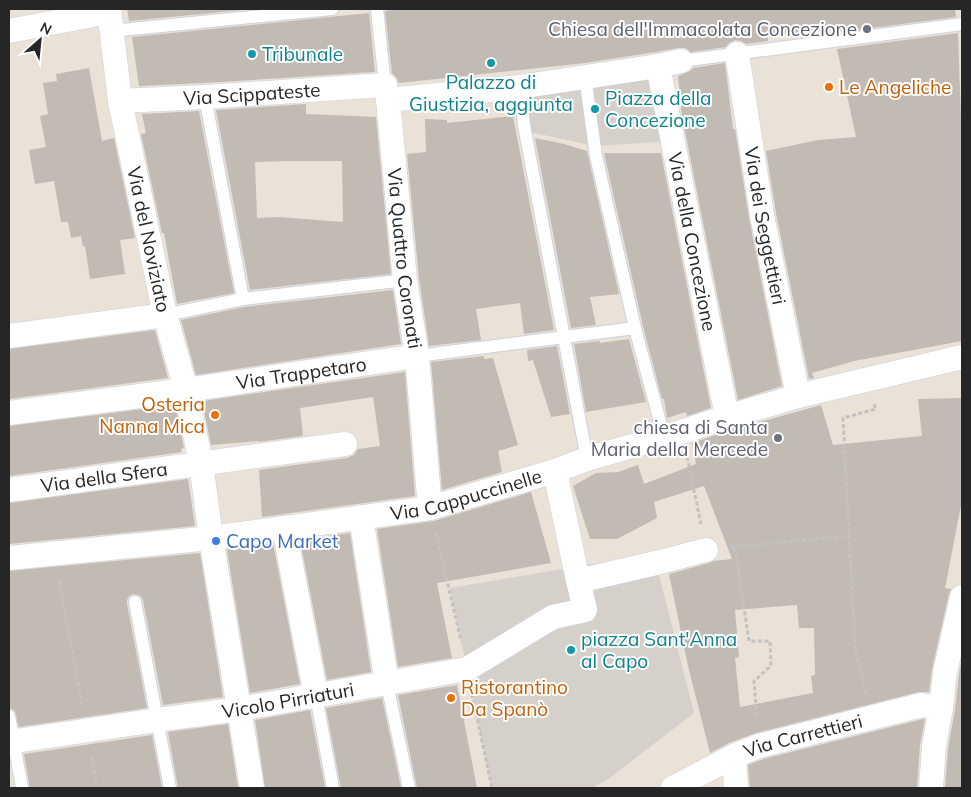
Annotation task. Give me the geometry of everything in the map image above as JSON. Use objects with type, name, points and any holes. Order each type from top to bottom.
[{"type":"street","points":[[9,31],[110,17]]},
{"type":"street","name":"Via del Noviziato","points":[[110,17],[120,101],[165,315],[186,390],[201,464],[211,538],[252,788]]},
{"type":"street","name":"Via dei Seggettieri","points":[[737,54],[762,216],[798,396]]},
{"type":"street","name":"Via Scippateste","points":[[120,101],[519,87],[670,64]]},
{"type":"street","name":"Via della Concezione","points":[[670,64],[727,417]]},
{"type":"street","name":"Via Quattro Coronati","points":[[386,93],[405,280],[417,356],[430,508]]},
{"type":"street","points":[[9,336],[165,315]]},
{"type":"street","name":"Via Trappetaro","points":[[9,413],[186,390],[417,356]]},
{"type":"street","name":"Via Cappuccinelle","points":[[9,558],[54,552],[211,538],[430,508],[798,396],[962,357]]},
{"type":"street","name":"Via della Sfera","points":[[9,490],[345,444]]},
{"type":"street","points":[[555,470],[578,581],[706,550]]},
{"type":"street","points":[[360,517],[387,684]]},
{"type":"street","points":[[284,528],[316,696]]},
{"type":"street","name":"Vicolo Pirriaturi","points":[[11,742],[239,709],[467,669],[553,617],[585,610],[578,581]]},
{"type":"street","points":[[931,788],[934,746],[942,708],[946,672],[962,597]]},
{"type":"street","name":"Via Carrettieri","points":[[673,788],[734,756],[759,746],[922,705],[942,708]]},
{"type":"street","points":[[734,756],[736,788]]},
{"type":"lane","points":[[110,17],[332,9]]},
{"type":"lane","name":"Via Quattro Coronati","points":[[377,9],[386,93]]},
{"type":"lane","points":[[670,64],[962,24]]},
{"type":"lane","points":[[585,76],[596,156],[635,328],[672,435]]},
{"type":"lane","points":[[519,87],[525,131],[587,459]]},
{"type":"lane","points":[[205,97],[243,299]]},
{"type":"lane","points":[[165,315],[243,299],[405,280]]},
{"type":"lane","points":[[417,356],[635,328]]},
{"type":"lane","points":[[135,602],[170,788]]},
{"type":"lane","points":[[387,684],[409,788]]},
{"type":"lane","points":[[316,696],[333,788]]},
{"type":"lane","points":[[9,716],[11,742],[22,788]]},
{"type":"path","points":[[872,717],[855,648],[843,418],[876,409]]},
{"type":"path","points":[[672,435],[706,550],[849,536]]},
{"type":"path","points":[[735,547],[749,641],[770,642],[771,666],[754,681],[759,746]]},
{"type":"path","points":[[54,552],[97,788]]},
{"type":"shaded area","name":"Piazza della Concezione","points":[[658,66],[674,141],[595,146],[525,131],[519,87]]},
{"type":"shaded area","name":"piazza Sant'Anna al Capo","points":[[647,555],[656,563],[694,713],[607,780],[592,788],[492,788],[450,588]]},
{"type":"building","points":[[127,9],[252,9],[129,21]]},
{"type":"building","name":"Palazzo di Giustizia, aggiunta","points":[[393,9],[955,9],[956,17],[833,33],[832,29],[768,36],[768,41],[746,44],[735,40],[726,47],[691,52],[685,48],[678,48],[585,63],[399,83],[392,73],[385,11]]},
{"type":"building","name":"Tribunale","points":[[369,13],[375,72],[139,86],[132,37]]},
{"type":"building","points":[[958,33],[962,149],[962,341],[854,361],[812,373],[814,378],[809,379],[776,213],[766,151],[818,140],[856,137],[837,49]]},
{"type":"building","points":[[725,63],[733,129],[735,129],[749,218],[782,386],[738,400],[682,116],[678,76],[693,68]]},
{"type":"building","points":[[89,68],[102,141],[114,138],[135,238],[120,240],[125,274],[90,279],[85,246],[83,247],[81,236],[71,238],[68,222],[61,222],[54,181],[35,184],[29,150],[46,147],[40,116],[48,114],[43,83],[57,81],[56,74]]},
{"type":"building","points":[[306,104],[306,114],[376,117],[391,274],[250,290],[216,110]],"holes":[[[342,161],[343,222],[278,217],[257,218],[255,162]]]},
{"type":"building","points":[[199,111],[234,293],[177,304],[164,233],[162,233],[141,134],[146,133],[142,114]]},
{"type":"building","points":[[513,116],[554,330],[524,334],[520,303],[476,309],[481,340],[429,346],[419,278],[407,154],[426,152],[425,119],[447,120],[447,123]]},
{"type":"building","points":[[535,138],[587,151],[619,294],[590,297],[596,325],[571,328]]},
{"type":"building","points":[[604,153],[661,153],[711,408],[687,416],[686,412],[667,418],[664,399],[662,399],[643,326]]},
{"type":"building","points":[[393,290],[401,344],[196,375],[181,320],[244,307]]},
{"type":"building","points":[[155,330],[168,378],[9,399],[9,349]]},
{"type":"building","points":[[629,339],[646,402],[586,412],[574,344]]},
{"type":"building","points":[[557,346],[570,414],[551,417],[533,360],[528,361],[527,350]]},
{"type":"building","points":[[484,356],[484,359],[493,358],[518,445],[498,451],[502,472],[442,490],[431,362]]},
{"type":"building","points":[[405,372],[415,496],[262,517],[259,470],[347,458],[354,455],[358,449],[380,446],[373,397],[300,408],[303,436],[258,442],[211,445],[202,401]]},
{"type":"building","points":[[962,398],[962,500],[945,588],[951,589],[932,669],[929,692],[919,692],[756,733],[729,743],[710,753],[688,666],[669,574],[713,561],[732,559],[704,486],[654,502],[657,518],[617,539],[590,539],[573,486],[596,473],[618,472],[638,465],[644,484],[696,464],[692,443],[821,405],[833,445],[922,436],[918,399]],"holes":[[[797,605],[799,628],[814,628],[815,675],[811,676],[813,693],[740,707],[735,658],[739,657],[735,610]]]},
{"type":"building","points":[[175,405],[184,448],[181,449],[182,452],[9,476],[9,426]]},
{"type":"building","points":[[188,479],[195,526],[9,544],[9,503]]},
{"type":"building","points":[[531,492],[551,563],[437,583],[452,658],[398,667],[377,529],[434,521]]},
{"type":"building","points":[[350,533],[371,672],[327,680],[300,540]]},
{"type":"building","points":[[273,543],[300,684],[250,693],[227,550]]},
{"type":"building","points":[[200,553],[223,697],[163,705],[143,600],[141,596],[134,594],[129,596],[127,604],[147,708],[19,727],[15,711],[9,708],[9,571]]},
{"type":"building","points":[[962,658],[962,788],[945,788],[948,748]]},
{"type":"building","points":[[457,685],[477,788],[417,788],[398,695]]},
{"type":"building","points":[[382,698],[401,788],[341,788],[326,708]]},
{"type":"building","points":[[310,710],[325,788],[265,788],[255,720]]},
{"type":"building","points":[[925,719],[920,745],[917,788],[750,788],[748,765],[763,759]]},
{"type":"building","points":[[228,724],[238,788],[178,788],[168,732]]},
{"type":"building","points":[[152,735],[162,788],[30,788],[24,754]]},
{"type":"place","name":"Chiesa dell'Immacolata Concezione","points":[[867,29]]},
{"type":"place","name":"Tribunale","points":[[252,54]]},
{"type":"place","name":"Palazzo di Giustizia, aggiunta","points":[[491,63]]},
{"type":"place","name":"Le Angeliche","points":[[829,87]]},
{"type":"place","name":"Piazza della Concezione","points":[[595,109]]},
{"type":"place","name":"Osteria Nanna Mica","points":[[215,415]]},
{"type":"place","name":"chiesa di Santa Maria della Mercede","points":[[778,438]]},
{"type":"place","name":"Capo Market","points":[[216,541]]},
{"type":"place","name":"piazza Sant'Anna al Capo","points":[[571,650]]},
{"type":"place","name":"Ristorantino Da Spanò","points":[[451,698]]}]
